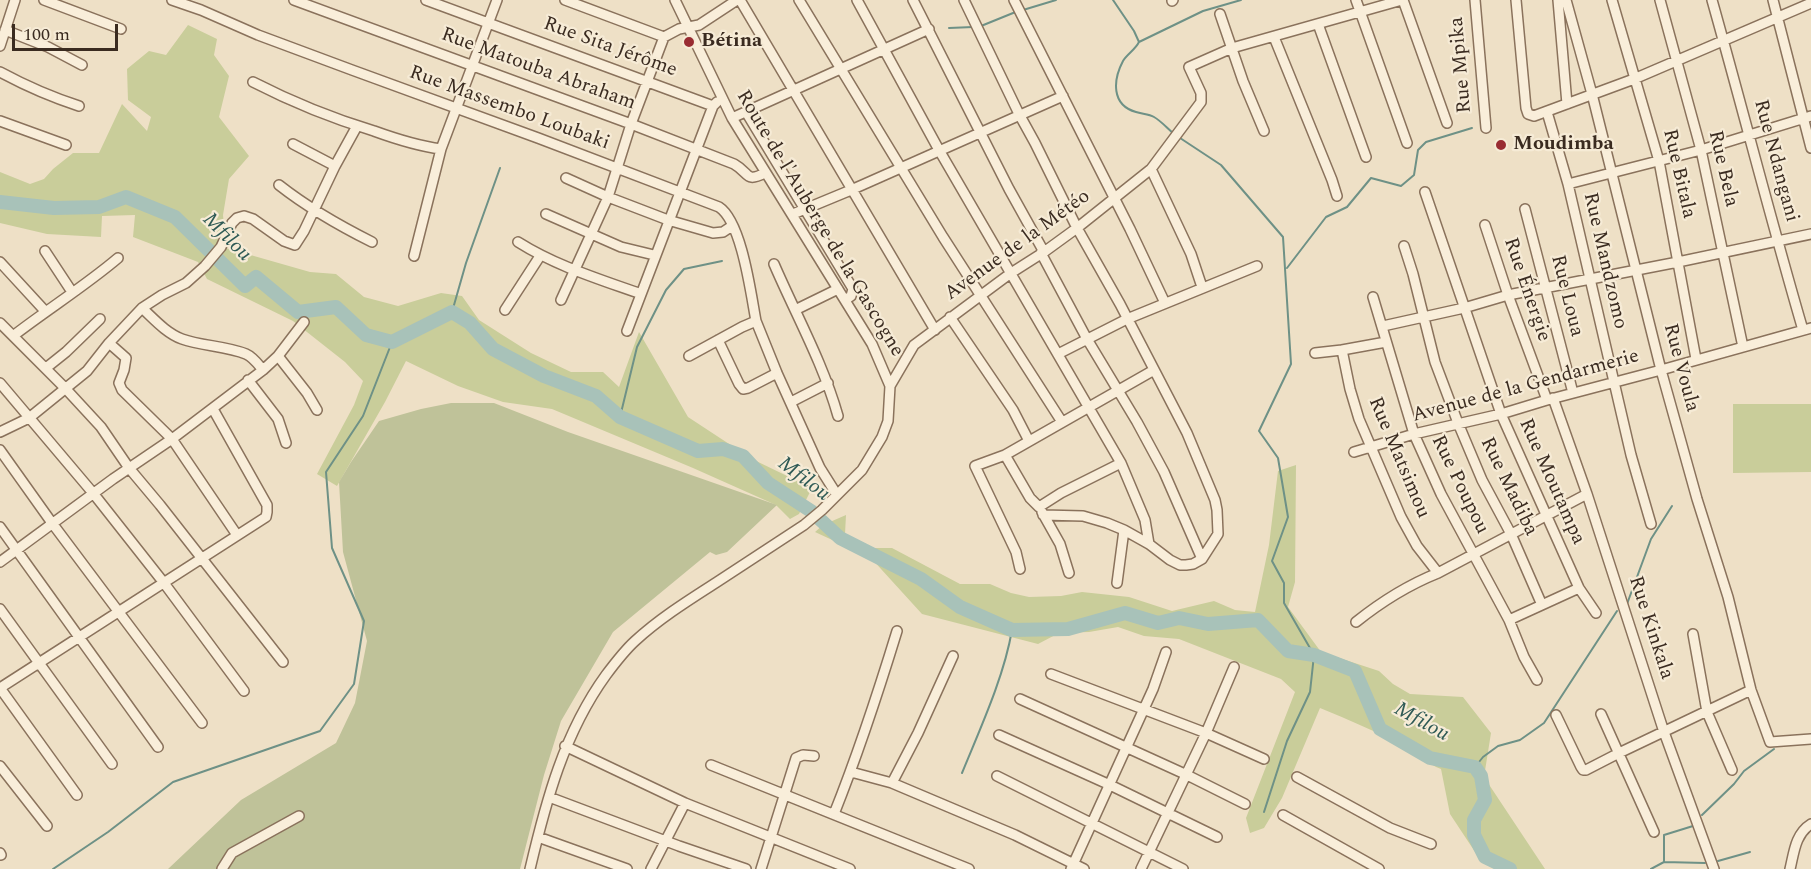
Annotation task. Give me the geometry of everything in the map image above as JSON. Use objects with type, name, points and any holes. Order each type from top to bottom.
[{"type":"street","points":[[0,46],[15,0]]},
{"type":"street","points":[[44,0],[121,28]]},
{"type":"street","name":"Rue Massembo Loubaki","points":[[172,0],[203,5],[268,39],[724,210],[745,261],[756,321],[820,468],[837,495]]},
{"type":"street","name":"Rue Matouba Abraham","points":[[294,0],[316,4],[472,66],[631,124],[734,164],[750,177],[755,178],[765,173]]},
{"type":"street","name":"Rue Sita Jérôme","points":[[426,0],[713,106]]},
{"type":"street","points":[[414,256],[441,149],[497,0]]},
{"type":"street","points":[[565,0],[664,37]]},
{"type":"street","name":"Route de l'Auberge de la Gascogne","points":[[530,869],[565,746],[597,688],[634,642],[669,613],[804,525],[822,510],[862,470],[882,437],[888,421],[890,386],[872,344],[732,118],[675,0]]},
{"type":"street","points":[[561,300],[608,197],[631,124],[664,37],[679,29],[699,25],[738,0],[795,91],[851,190],[936,330]]},
{"type":"street","points":[[799,0],[900,168],[1062,422]]},
{"type":"street","points":[[857,0],[939,150],[1121,463],[1145,520],[1149,544]]},
{"type":"street","points":[[914,0],[1087,339],[1164,472],[1202,559]]},
{"type":"street","points":[[964,0],[1018,114],[1188,435],[1215,500],[1218,534],[1202,559],[1193,564],[1180,565],[1124,530],[1083,516],[1041,511]]},
{"type":"street","points":[[1014,0],[1165,303]]},
{"type":"street","points":[[1356,0],[1407,143]]},
{"type":"street","points":[[1402,0],[1447,123]]},
{"type":"street","name":"Avenue de la Météo","points":[[890,386],[914,345],[1011,273],[1077,228],[1151,169],[1202,102],[1201,93],[1190,67],[1232,48],[1402,0]]},
{"type":"street","name":"Rue Mpika","points":[[1475,0],[1485,128]]},
{"type":"street","points":[[1516,0],[1526,108],[1530,115],[1538,116],[1634,79],[1811,3]]},
{"type":"street","points":[[1558,0],[1567,104]]},
{"type":"street","name":"Rue Voula","points":[[1566,0],[1592,94],[1661,370],[1697,499],[1728,597],[1751,690],[1770,742],[1811,739]]},
{"type":"street","name":"Rue Bitala","points":[[1612,0],[1659,161],[1696,359]]},
{"type":"street","name":"Rue Bela","points":[[1660,0],[1701,150],[1743,347]]},
{"type":"street","name":"Rue Ndangani","points":[[1712,0],[1778,242],[1807,329]]},
{"type":"street","points":[[1773,0],[1807,117],[1811,148]]},
{"type":"street","points":[[1220,14],[1243,81],[1264,131]]},
{"type":"street","points":[[1317,24],[1366,158]]},
{"type":"street","points":[[732,118],[929,29]]},
{"type":"street","points":[[5,30],[48,47],[82,65]]},
{"type":"street","points":[[1274,37],[1337,196]]},
{"type":"street","points":[[0,72],[47,96],[80,106]]},
{"type":"street","points":[[253,82],[302,106],[357,126],[396,139],[441,149]]},
{"type":"street","points":[[627,331],[695,150],[713,106],[721,95]]},
{"type":"street","points":[[793,214],[1063,96]]},
{"type":"street","points":[[746,112],[846,277],[853,293],[845,300]]},
{"type":"street","name":"Rue Mandzomo","points":[[1547,112],[1568,184],[1631,455],[1651,524]]},
{"type":"street","points":[[1568,184],[1701,150],[1807,117]]},
{"type":"street","points":[[0,121],[66,145]]},
{"type":"street","points":[[0,432],[29,418],[87,371],[109,343],[142,308],[186,283],[205,266],[221,247],[232,223],[237,218],[244,216],[253,219],[284,241],[295,245],[357,126]]},
{"type":"street","points":[[293,144],[335,166]]},
{"type":"street","points":[[1151,169],[1191,254],[1202,287]]},
{"type":"street","points":[[566,178],[668,220],[713,233],[723,232],[732,226]]},
{"type":"street","points":[[279,185],[330,220],[372,242]]},
{"type":"street","name":"Rue Moutampa","points":[[1425,192],[1501,414],[1579,588],[1596,613]]},
{"type":"street","name":"Rue Loua","points":[[1525,208],[1573,393]]},
{"type":"street","points":[[546,214],[621,247],[654,255]]},
{"type":"street","name":"Rue Énergie","points":[[1485,225],[1508,295],[1550,399]]},
{"type":"street","points":[[1383,326],[1424,318],[1508,295],[1811,234]]},
{"type":"street","points":[[518,242],[540,256],[641,294]]},
{"type":"street","points":[[816,251],[828,246]]},
{"type":"street","name":"Rue Madiba","points":[[1404,246],[1436,362],[1458,423],[1482,480],[1511,534],[1542,605]]},
{"type":"street","points":[[45,251],[72,292]]},
{"type":"street","points":[[505,310],[540,256]]},
{"type":"street","points":[[13,336],[97,276],[118,258]]},
{"type":"street","points":[[0,262],[45,311]]},
{"type":"street","points":[[774,264],[813,347],[828,383],[838,416]]},
{"type":"street","points":[[1058,354],[1127,319],[1257,266]]},
{"type":"street","points":[[795,310],[836,286],[846,277]]},
{"type":"street","name":"Rue Poupou","points":[[1373,297],[1414,434],[1441,494],[1509,620],[1524,657],[1537,680]]},
{"type":"street","points":[[142,308],[165,330],[180,338],[245,354],[263,370]]},
{"type":"street","points":[[950,317],[1013,410],[1029,441]]},
{"type":"street","points":[[46,369],[100,319]]},
{"type":"street","points":[[688,356],[756,321]]},
{"type":"street","points":[[0,562],[93,493],[172,439],[263,370],[278,356],[304,322]]},
{"type":"street","points":[[0,323],[65,388],[100,428],[283,662]]},
{"type":"street","name":"Avenue de la Gendarmerie","points":[[1354,452],[1414,434],[1501,414],[1807,329]]},
{"type":"street","points":[[718,340],[743,389],[777,373]]},
{"type":"street","points":[[1315,353],[1386,342]]},
{"type":"street","points":[[109,343],[126,358],[119,383],[122,390],[172,439],[237,535]]},
{"type":"street","name":"Rue Matsimou","points":[[1342,350],[1359,419],[1401,517],[1417,546],[1438,573]]},
{"type":"street","points":[[278,356],[307,393],[317,410]]},
{"type":"street","points":[[1020,569],[1016,552],[975,466],[1005,455],[1154,370]]},
{"type":"street","points":[[248,380],[278,419],[286,443]]},
{"type":"street","points":[[0,383],[93,493],[244,692]]},
{"type":"street","points":[[791,402],[828,383]]},
{"type":"street","name":"Rue Kinkala","points":[[1550,399],[1587,494],[1664,732],[1714,869]]},
{"type":"street","points":[[77,795],[0,688],[266,517],[267,505],[213,409]]},
{"type":"street","points":[[0,450],[202,723]]},
{"type":"street","points":[[1005,455],[1060,544],[1069,573]]},
{"type":"street","points":[[1041,511],[1061,493],[1121,463]]},
{"type":"street","points":[[1356,622],[1376,605],[1587,494]]},
{"type":"street","points":[[0,527],[158,747]]},
{"type":"street","points":[[1117,583],[1124,530]]},
{"type":"street","points":[[1509,620],[1579,588]]},
{"type":"street","points":[[0,609],[112,764]]},
{"type":"street","points":[[834,814],[851,772],[897,631]]},
{"type":"street","points":[[1693,634],[1707,712],[1732,770]]},
{"type":"street","points":[[1072,867],[1144,709],[1166,652]]},
{"type":"street","points":[[891,783],[918,733],[954,656]]},
{"type":"street","points":[[1141,869],[1187,775],[1234,668]]},
{"type":"street","points":[[1051,674],[1206,733],[1264,759]]},
{"type":"street","points":[[1556,715],[1583,770],[1598,765],[1751,690]]},
{"type":"street","points":[[1020,699],[1245,804]]},
{"type":"street","points":[[1601,714],[1654,832]]},
{"type":"street","points":[[999,735],[1110,785],[1216,837]]},
{"type":"street","points":[[565,746],[686,803],[850,869]]},
{"type":"street","points":[[761,869],[792,766],[796,758],[803,755],[814,756]]},
{"type":"street","points":[[711,765],[969,869]]},
{"type":"street","points":[[0,766],[47,826]]},
{"type":"street","points":[[851,772],[891,783],[1015,835],[1072,867],[1084,869]]},
{"type":"street","points":[[997,776],[1183,869]]},
{"type":"street","points":[[1297,777],[1390,828],[1431,844]]},
{"type":"street","points":[[549,797],[746,869]]},
{"type":"street","points":[[651,869],[686,803]]},
{"type":"street","points":[[1283,815],[1379,869]]},
{"type":"street","points":[[222,869],[232,853],[299,816]]},
{"type":"street","points":[[1790,869],[1795,845],[1800,835],[1811,824]]},
{"type":"street","points":[[538,837],[627,869]]},
{"type":"green space","points":[[188,25],[217,39],[214,55],[229,76],[219,117],[249,156],[229,179],[223,215],[226,248],[310,272],[336,274],[364,297],[398,306],[441,293],[462,296],[479,320],[531,353],[571,372],[603,372],[619,387],[639,332],[688,417],[752,459],[812,488],[799,514],[790,519],[776,505],[552,409],[503,402],[458,386],[406,361],[337,486],[317,474],[354,405],[363,381],[345,362],[293,321],[207,279],[198,262],[133,237],[135,215],[102,216],[101,237],[47,234],[0,223],[0,172],[30,184],[44,179],[73,153],[99,153],[122,104],[147,131],[151,117],[128,100],[127,69],[149,51],[166,55]]},
{"type":"green space","points":[[451,403],[494,403],[568,432],[777,505],[727,552],[716,555],[710,552],[613,632],[561,721],[544,775],[520,869],[168,869],[241,800],[336,743],[355,703],[367,641],[343,552],[339,482],[379,421]]},
{"type":"green space","points":[[1733,404],[1811,404],[1811,472],[1733,473]]},
{"type":"green space","points":[[1296,465],[1295,582],[1288,607],[1321,652],[1379,671],[1393,684],[1410,694],[1463,697],[1491,733],[1484,777],[1545,869],[1495,869],[1481,861],[1450,814],[1441,769],[1384,736],[1320,708],[1282,798],[1264,828],[1250,833],[1246,818],[1295,692],[1281,679],[1179,639],[1144,636],[1118,627],[1089,632],[1059,633],[1038,644],[922,614],[871,558],[815,532],[823,525],[846,515],[845,534],[874,548],[892,548],[960,584],[990,584],[1011,593],[1029,597],[1061,596],[1082,592],[1129,597],[1172,611],[1214,601],[1235,610],[1255,612],[1269,545],[1278,471]]},
{"type":"waterway","points":[[1023,10],[1056,0]]},
{"type":"waterway","points":[[1113,0],[1139,42],[1120,68],[1116,84],[1118,98],[1128,109],[1154,117],[1173,133]]},
{"type":"waterway","points":[[1139,42],[1203,11],[1241,0]]},
{"type":"waterway","points":[[981,26],[1018,11]]},
{"type":"waterway","points":[[949,28],[973,27]]},
{"type":"waterway","points":[[1287,268],[1326,217],[1347,207],[1371,178],[1401,186],[1414,175],[1418,150],[1426,142],[1472,128]]},
{"type":"waterway","points":[[1177,136],[1221,165],[1283,237],[1291,364],[1259,431],[1278,458],[1288,517],[1272,561],[1284,583],[1284,603],[1314,655],[1310,692],[1287,741],[1264,812]]},
{"type":"waterway","points":[[452,312],[466,263],[500,168]]},
{"type":"waterway","name":"Mfilou","points":[[0,202],[54,208],[99,207],[126,197],[175,217],[245,286],[256,277],[298,312],[336,307],[366,335],[392,342],[452,312],[470,323],[493,349],[544,376],[596,396],[620,417],[698,451],[723,449],[743,456],[768,483],[811,511],[840,538],[921,579],[960,607],[1012,630],[1068,629],[1125,613],[1158,623],[1179,618],[1208,624],[1258,620],[1288,651],[1314,655],[1355,671],[1380,729],[1430,758],[1475,767],[1481,776],[1485,800],[1474,820],[1474,835],[1485,857],[1510,869]]},
{"type":"waterway","points":[[620,417],[637,347],[666,290],[684,269],[722,261]]},
{"type":"waterway","points":[[53,869],[108,832],[173,782],[320,731],[354,684],[364,621],[332,548],[326,472],[363,416],[392,342]]},
{"type":"waterway","points":[[1627,604],[1651,539],[1672,506]]},
{"type":"waterway","points":[[1475,767],[1483,757],[1498,746],[1520,740],[1544,723],[1617,611]]},
{"type":"waterway","points":[[962,773],[997,684],[1012,630]]},
{"type":"waterway","points":[[1702,815],[1744,771],[1774,749]]},
{"type":"waterway","points":[[1651,869],[1664,862],[1664,835],[1693,826]]},
{"type":"waterway","points":[[1718,861],[1750,852]]},
{"type":"waterway","points":[[1664,862],[1705,863]]},
{"type":"place","name":"Bétina","points":[[689,42]]},
{"type":"place","name":"Moudimba","points":[[1501,145]]}]
